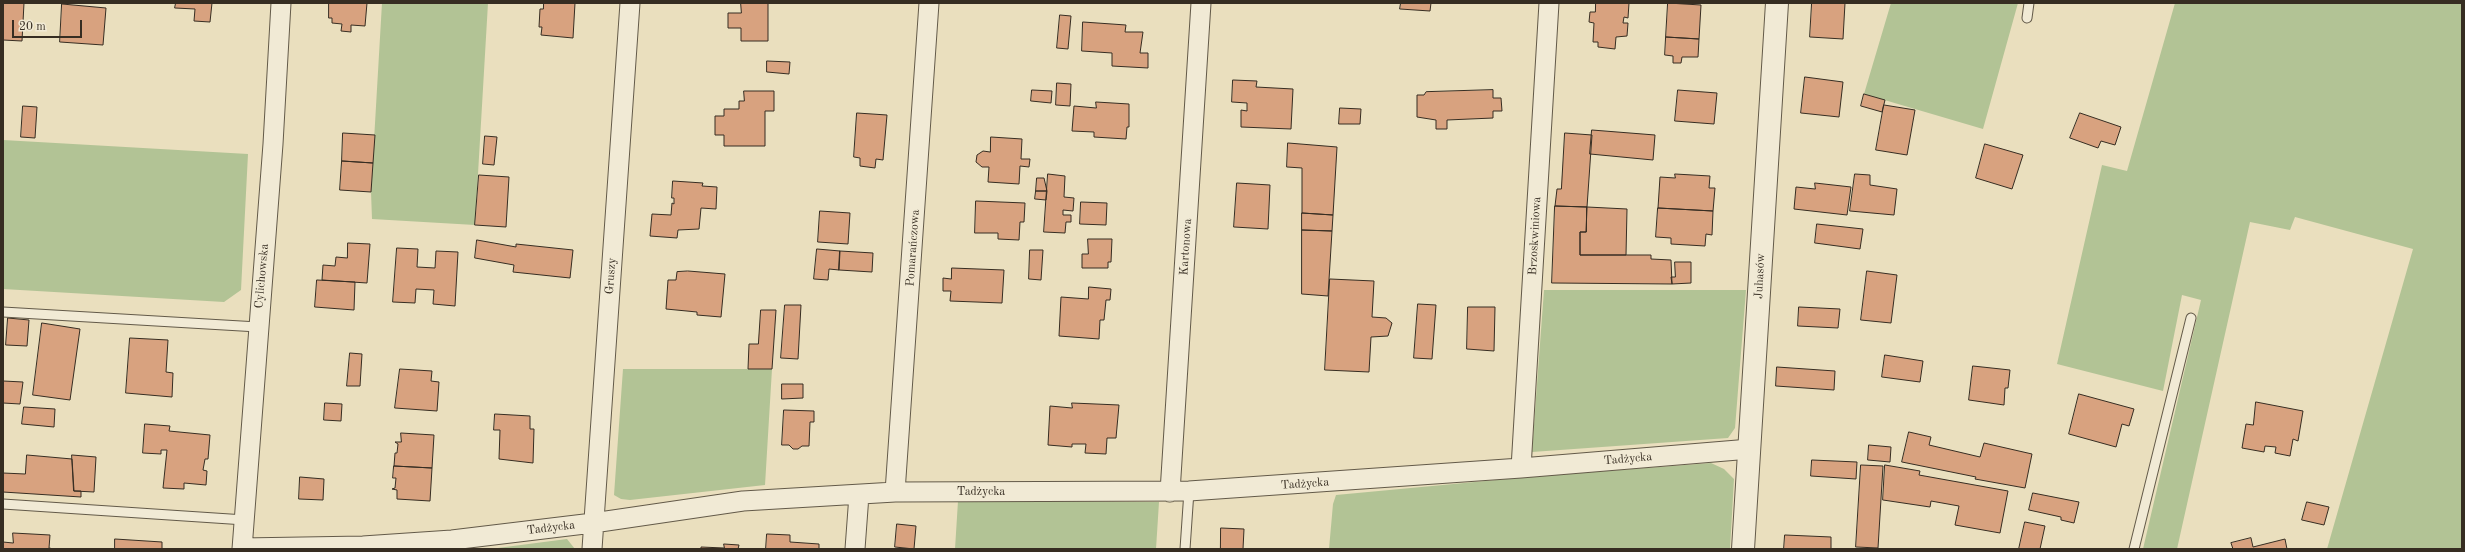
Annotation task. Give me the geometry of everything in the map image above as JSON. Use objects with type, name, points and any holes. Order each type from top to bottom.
[{"type":"street","name":"Cylichowska","points":[[242,548],[281,3]]},
{"type":"street","name":"Gruszy","points":[[592,549],[630,3]]},
{"type":"street","name":"Pomarańczowa","points":[[895,492],[929,3]]},
{"type":"street","name":"Kartonowa","points":[[1170,492],[1201,3]]},
{"type":"street","name":"Brzoskwiniowa","points":[[1521,468],[1549,3]]},
{"type":"street","name":"Juhasów","points":[[1743,549],[1777,3]]},
{"type":"street","name":"Tadżycka","points":[[242,548],[452,544],[743,501],[895,492],[1170,492],[1521,468],[1750,449]]},
{"type":"street","points":[[855,549],[859,495]]},
{"type":"lane","points":[[2026,18],[2029,3]]},
{"type":"lane","points":[[3,312],[258,327]]},
{"type":"lane","points":[[2134,549],[2191,318]]},
{"type":"lane","points":[[1185,549],[1189,491]]},
{"type":"lane","points":[[3,504],[245,520]]},
{"type":"green space","points":[[382,3],[488,3],[475,225],[372,219],[371,192]]},
{"type":"green space","points":[[1891,3],[2018,3],[1983,129],[1864,94]]},
{"type":"green space","points":[[2175,3],[2462,3],[2462,549],[2327,549],[2413,249],[2295,217],[2290,230],[2250,222],[2177,549],[2143,549],[2201,300],[2182,295],[2163,391],[2057,364],[2102,165],[2127,171]]},
{"type":"green space","points":[[3,140],[248,154],[241,290],[224,302],[3,289]]},
{"type":"green space","points":[[1544,290],[1746,290],[1735,428],[1728,438],[1532,452]]},
{"type":"green space","points":[[623,369],[772,369],[765,485],[630,500],[621,499],[614,495]]},
{"type":"green space","points":[[1711,463],[1724,469],[1734,479],[1730,549],[1329,549],[1333,504],[1336,495],[1528,477]]},
{"type":"green space","points":[[958,501],[1159,502],[1156,549],[955,549]]},
{"type":"green space","points":[[567,539],[575,549],[490,549]]},
{"type":"building","points":[[3,3],[24,3],[22,41],[3,40]]},
{"type":"building","points":[[176,3],[212,3],[210,22],[194,21],[195,9],[175,8]]},
{"type":"building","points":[[329,3],[367,3],[365,26],[351,25],[351,32],[341,31],[342,24],[332,23],[332,18],[329,18]]},
{"type":"building","points":[[544,3],[575,3],[573,38],[541,35],[542,27],[539,27],[540,9],[543,9]]},
{"type":"building","points":[[741,3],[768,3],[768,41],[741,41],[741,28],[728,28],[728,13],[741,13]]},
{"type":"building","points":[[1401,3],[1431,3],[1430,11],[1400,9]]},
{"type":"building","points":[[1596,3],[1629,3],[1628,18],[1624,17],[1623,23],[1628,23],[1627,36],[1616,37],[1615,49],[1598,47],[1598,42],[1593,42],[1594,23],[1589,22],[1590,12],[1595,12]]},
{"type":"building","points":[[1668,3],[1701,5],[1699,39],[1666,37]]},
{"type":"building","points":[[1812,3],[1845,3],[1843,39],[1810,37]]},
{"type":"building","points":[[62,4],[106,8],[103,45],[60,42]]},
{"type":"building","points":[[1060,15],[1071,16],[1068,49],[1057,48]]},
{"type":"building","points":[[1083,22],[1126,25],[1125,32],[1143,32],[1140,53],[1148,53],[1148,68],[1112,66],[1112,53],[1082,51]]},
{"type":"building","points":[[1666,37],[1699,39],[1698,57],[1682,57],[1681,63],[1673,63],[1673,56],[1665,55]]},
{"type":"building","points":[[767,61],[790,62],[789,74],[767,72]]},
{"type":"building","points":[[1805,77],[1843,82],[1839,117],[1801,113]]},
{"type":"building","points":[[1233,80],[1257,81],[1256,87],[1293,89],[1291,129],[1241,127],[1241,110],[1247,111],[1247,103],[1232,102]]},
{"type":"building","points":[[1057,83],[1071,84],[1070,106],[1056,105]]},
{"type":"building","points":[[1032,90],[1052,91],[1051,103],[1031,101]]},
{"type":"building","points":[[1493,90],[1493,98],[1501,98],[1502,111],[1493,111],[1493,118],[1447,120],[1447,129],[1436,129],[1436,120],[1417,117],[1417,95],[1424,95],[1426,92]]},
{"type":"building","points":[[1678,90],[1717,93],[1714,124],[1675,121]]},
{"type":"building","points":[[744,91],[774,91],[774,111],[765,111],[765,146],[724,146],[724,135],[715,135],[715,116],[724,116],[724,109],[739,109],[739,101],[744,101]]},
{"type":"building","points":[[1864,94],[1885,100],[1882,112],[1861,106]]},
{"type":"building","points":[[1096,102],[1129,104],[1129,127],[1127,127],[1126,139],[1094,137],[1094,132],[1072,131],[1074,106],[1096,108]]},
{"type":"building","points":[[1884,105],[1915,110],[1907,155],[1876,150]]},
{"type":"building","points":[[23,106],[37,107],[35,138],[21,137]]},
{"type":"building","points":[[1340,108],[1361,109],[1360,124],[1339,124]]},
{"type":"building","points":[[857,113],[887,115],[883,160],[876,159],[875,168],[860,166],[860,158],[854,157]]},
{"type":"building","points":[[2080,113],[2121,127],[2115,145],[2101,141],[2098,148],[2070,138]]},
{"type":"building","points":[[1592,130],[1655,135],[1653,160],[1590,154]]},
{"type":"building","points":[[343,133],[375,135],[373,163],[342,161]]},
{"type":"building","points":[[1565,133],[1592,135],[1587,207],[1555,206],[1557,189],[1561,189]]},
{"type":"building","points":[[485,136],[497,137],[494,165],[483,164]]},
{"type":"building","points":[[991,137],[1022,139],[1021,159],[1030,159],[1029,167],[1020,166],[1019,184],[988,182],[989,167],[982,167],[976,162],[977,155],[983,151],[990,152]]},
{"type":"building","points":[[1288,143],[1337,147],[1333,215],[1302,213],[1302,168],[1287,167]]},
{"type":"building","points":[[1985,144],[2023,155],[2012,189],[1976,178]]},
{"type":"building","points":[[342,161],[373,163],[371,192],[340,190]]},
{"type":"building","points":[[1048,174],[1065,176],[1064,197],[1074,198],[1073,211],[1063,210],[1063,215],[1071,215],[1071,222],[1066,222],[1065,233],[1044,232]]},
{"type":"building","points":[[1675,174],[1710,176],[1709,188],[1715,188],[1713,211],[1658,208],[1660,177],[1675,178]]},
{"type":"building","points":[[1855,174],[1870,175],[1870,185],[1897,189],[1894,215],[1850,211]]},
{"type":"building","points":[[479,175],[509,177],[506,227],[475,225]]},
{"type":"building","points":[[1037,178],[1044,178],[1047,191],[1036,191]]},
{"type":"building","points":[[673,181],[703,183],[702,186],[717,187],[716,209],[701,208],[699,229],[678,230],[677,238],[650,236],[652,214],[671,215],[672,203],[674,204],[674,198],[672,198]]},
{"type":"building","points":[[1237,183],[1270,185],[1268,229],[1234,227]]},
{"type":"building","points":[[1815,183],[1851,187],[1847,215],[1794,209],[1796,187],[1815,189]]},
{"type":"building","points":[[1036,191],[1047,191],[1046,200],[1035,199]]},
{"type":"building","points":[[976,201],[1025,203],[1024,222],[1020,222],[1019,240],[998,239],[998,233],[975,233]]},
{"type":"building","points":[[1081,202],[1107,203],[1106,225],[1080,224]]},
{"type":"building","points":[[1555,206],[1587,207],[1586,232],[1580,232],[1580,255],[1651,255],[1651,259],[1671,260],[1672,284],[1552,283]]},
{"type":"building","points":[[1587,207],[1627,209],[1626,255],[1580,255],[1580,232],[1586,232]]},
{"type":"building","points":[[1658,208],[1713,211],[1712,235],[1706,234],[1705,246],[1671,244],[1671,238],[1656,237]]},
{"type":"building","points":[[820,211],[850,213],[848,244],[818,242]]},
{"type":"building","points":[[1302,213],[1333,215],[1332,231],[1302,230]]},
{"type":"building","points":[[1817,224],[1863,229],[1860,249],[1815,243]]},
{"type":"building","points":[[1302,230],[1332,231],[1328,296],[1302,294]]},
{"type":"building","points":[[1088,239],[1112,239],[1111,262],[1108,262],[1108,268],[1082,268],[1082,254],[1088,254]]},
{"type":"building","points":[[477,240],[516,247],[516,244],[573,250],[570,278],[513,272],[514,265],[475,258]]},
{"type":"building","points":[[348,243],[370,244],[367,283],[322,280],[323,265],[335,266],[336,257],[347,258]]},
{"type":"building","points":[[397,248],[418,249],[417,267],[435,268],[436,251],[458,252],[455,306],[433,304],[434,290],[416,289],[415,303],[393,302]]},
{"type":"building","points":[[817,249],[840,251],[839,270],[829,269],[828,280],[814,279]]},
{"type":"building","points":[[1030,250],[1043,250],[1041,280],[1029,279]]},
{"type":"building","points":[[840,251],[873,253],[872,272],[839,270]]},
{"type":"building","points":[[1675,262],[1691,262],[1691,283],[1672,284],[1671,277],[1675,277]]},
{"type":"building","points":[[952,268],[1004,270],[1002,303],[950,301],[951,291],[943,291],[943,278],[951,279]]},
{"type":"building","points":[[688,271],[725,274],[721,317],[697,315],[697,312],[666,309],[668,280],[676,280],[677,272]]},
{"type":"building","points":[[1867,271],[1897,275],[1891,323],[1861,320]]},
{"type":"building","points":[[1330,279],[1374,281],[1372,317],[1386,318],[1392,323],[1388,336],[1371,337],[1369,372],[1325,370]]},
{"type":"building","points":[[317,280],[355,282],[354,310],[315,307]]},
{"type":"building","points":[[1089,287],[1111,289],[1110,300],[1106,300],[1104,320],[1100,320],[1099,339],[1059,336],[1061,297],[1088,299]]},
{"type":"building","points":[[1418,304],[1436,305],[1432,359],[1414,358]]},
{"type":"building","points":[[785,305],[801,305],[798,359],[781,358]]},
{"type":"building","points":[[1468,307],[1495,307],[1494,351],[1467,349]]},
{"type":"building","points":[[1799,307],[1840,309],[1838,328],[1798,326]]},
{"type":"building","points":[[761,310],[776,310],[772,369],[748,369],[749,344],[758,344]]},
{"type":"building","points":[[8,318],[29,320],[27,346],[6,345]]},
{"type":"building","points":[[42,323],[80,329],[70,400],[33,395]]},
{"type":"building","points":[[130,338],[168,340],[166,372],[173,373],[172,397],[126,393]]},
{"type":"building","points":[[350,353],[362,354],[360,386],[347,386]]},
{"type":"building","points":[[1885,355],[1923,361],[1920,382],[1882,377]]},
{"type":"building","points":[[1973,366],[2010,370],[2008,388],[2005,388],[2004,405],[1969,400]]},
{"type":"building","points":[[1777,367],[1835,371],[1834,390],[1776,386]]},
{"type":"building","points":[[400,369],[432,371],[431,381],[439,382],[437,411],[395,408]]},
{"type":"building","points":[[3,381],[23,382],[20,404],[3,403]]},
{"type":"building","points":[[782,384],[803,384],[803,398],[782,399]]},
{"type":"building","points":[[2079,394],[2134,409],[2129,426],[2122,424],[2116,447],[2069,434]]},
{"type":"building","points":[[2256,402],[2303,411],[2298,441],[2293,439],[2290,456],[2275,453],[2276,447],[2265,446],[2264,452],[2242,448],[2246,424],[2253,425]]},
{"type":"building","points":[[325,403],[342,404],[341,421],[324,420]]},
{"type":"building","points":[[1072,403],[1119,405],[1116,438],[1107,438],[1106,454],[1085,453],[1086,444],[1072,444],[1072,447],[1048,445],[1050,406],[1072,408]]},
{"type":"building","points":[[24,407],[55,409],[54,427],[22,424]]},
{"type":"building","points":[[784,410],[814,411],[814,422],[810,422],[809,446],[802,446],[798,449],[793,449],[789,445],[782,445]]},
{"type":"building","points":[[495,414],[530,416],[530,429],[534,429],[533,463],[499,459],[500,430],[494,430]]},
{"type":"building","points":[[145,424],[170,426],[169,431],[210,435],[208,459],[205,459],[203,470],[207,471],[206,485],[184,483],[184,489],[163,488],[167,450],[161,450],[161,454],[143,453]]},
{"type":"building","points":[[1909,432],[1931,437],[1929,445],[1980,457],[1984,443],[2032,454],[2025,488],[1975,479],[1976,477],[1902,462]]},
{"type":"building","points":[[401,433],[434,435],[432,468],[394,466],[395,453],[397,453],[398,444],[395,442],[401,442]]},
{"type":"building","points":[[1869,445],[1891,447],[1890,462],[1868,460]]},
{"type":"building","points":[[27,455],[72,459],[74,491],[81,491],[81,497],[3,492],[3,473],[25,474]]},
{"type":"building","points":[[72,455],[96,457],[94,492],[74,491]]},
{"type":"building","points":[[1812,460],[1857,462],[1856,479],[1811,476]]},
{"type":"building","points":[[1861,465],[1883,466],[1878,548],[1856,547]]},
{"type":"building","points":[[1885,465],[1920,471],[1919,475],[2008,491],[2000,533],[1955,525],[1959,506],[1931,501],[1930,507],[1883,500]]},
{"type":"building","points":[[394,466],[432,468],[430,501],[397,499],[397,490],[392,489],[395,488],[396,478],[393,478]]},
{"type":"building","points":[[300,477],[324,479],[323,500],[299,499]]},
{"type":"building","points":[[2033,493],[2079,502],[2074,523],[2061,520],[2061,517],[2029,510]]},
{"type":"building","points":[[2307,502],[2329,507],[2324,525],[2302,520]]},
{"type":"building","points":[[2025,522],[2045,526],[2040,549],[2019,549]]},
{"type":"building","points":[[897,524],[916,526],[914,549],[895,547]]},
{"type":"building","points":[[1221,528],[1244,529],[1243,549],[1220,549]]},
{"type":"building","points":[[13,533],[50,535],[49,548],[54,549],[3,549],[3,542],[13,543]]},
{"type":"building","points":[[767,534],[790,535],[790,542],[819,544],[819,549],[766,549]]},
{"type":"building","points":[[1785,535],[1831,537],[1831,549],[1784,549]]},
{"type":"building","points":[[2251,538],[2253,547],[2285,539],[2287,549],[2233,549],[2231,543]]},
{"type":"building","points":[[115,539],[162,542],[162,549],[115,549]]},
{"type":"building","points":[[724,544],[739,545],[738,549],[701,549],[701,547],[724,548]]}]
